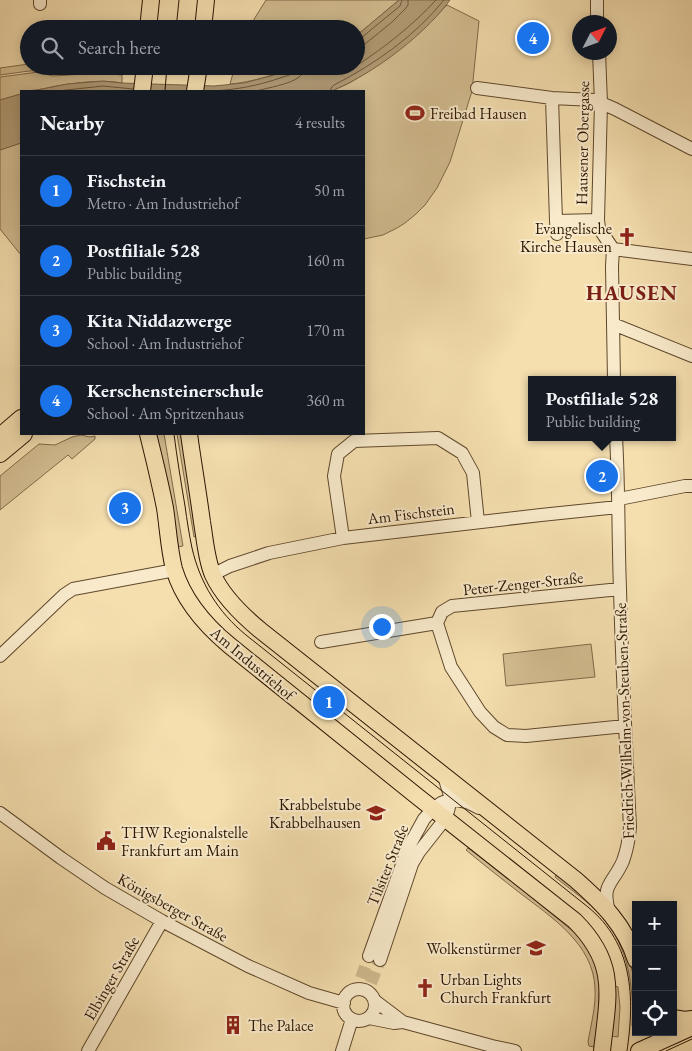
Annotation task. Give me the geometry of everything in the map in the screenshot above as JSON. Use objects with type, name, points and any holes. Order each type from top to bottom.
[{"type":"main road","points":[[149,20],[151,0]]},
{"type":"main road","points":[[204,20],[206,0]]},
{"type":"main road","points":[[142,90],[144,75]]},
{"type":"main road","points":[[195,90],[198,75]]},
{"type":"main road","points":[[0,436],[20,419]]},
{"type":"main road","points":[[0,454],[23,435]]},
{"type":"main road","name":"Am Industriehof","points":[[148,435],[165,508],[175,570],[187,599],[215,634],[588,933],[596,945],[606,973],[607,1011],[602,1051]]},
{"type":"main road","name":"Am Industriehof","points":[[189,435],[206,544],[213,575],[229,600],[260,630],[576,880],[609,911]]},
{"type":"main road","points":[[609,911],[627,938],[632,950]]},
{"type":"main road","points":[[677,1019],[692,1019]]},
{"type":"main road","points":[[645,1045],[692,1026]]},
{"type":"street","points":[[596,0],[597,15]]},
{"type":"street","name":"Hausener Obergasse","points":[[598,60],[601,103],[598,220],[599,228],[613,249]]},
{"type":"street","points":[[477,88],[552,98],[594,100],[692,148]]},
{"type":"street","points":[[552,98],[557,234]]},
{"type":"street","points":[[556,221],[598,220]]},
{"type":"street","points":[[614,376],[612,324],[613,249],[692,259]]},
{"type":"street","points":[[612,324],[692,356]]},
{"type":"street","points":[[343,538],[334,476],[338,454],[354,441],[438,438],[462,453],[473,473],[478,522]]},
{"type":"street","points":[[616,441],[620,589]]},
{"type":"street","name":"Am Fischstein","points":[[213,575],[230,566],[268,553],[343,538],[618,503],[692,486]]},
{"type":"street","points":[[0,656],[64,595],[73,589],[175,570]]},
{"type":"street","name":"Peter-Zenger-Straße","points":[[437,623],[442,612],[452,606],[620,589]]},
{"type":"street","name":"Friedrich-Wilhelm-von-Steuben-Straße","points":[[609,911],[606,892],[622,863],[629,839],[630,827],[620,589]]},
{"type":"street","points":[[321,642],[437,623],[451,667],[456,675],[480,712],[494,727],[508,735],[526,736],[625,726]]},
{"type":"street","points":[[444,776],[451,799],[467,802],[495,816]]},
{"type":"street","name":"Tilsiter Straße","points":[[374,958],[408,848],[424,819],[439,814],[441,803],[451,799]]},
{"type":"street","name":"Königsberger Straße","points":[[0,813],[105,888],[162,921],[248,966],[309,993],[344,1002]]},
{"type":"street","name":"Elbinger Straße","points":[[88,1051],[162,921]]},
{"type":"street","points":[[367,989],[375,1007],[372,1015],[363,1021],[352,1019],[345,1012],[344,1002],[348,994],[367,989]]},
{"type":"street","points":[[367,989],[403,1022]]},
{"type":"street","points":[[369,1018],[394,1023],[403,1022],[515,1051]]},
{"type":"street","points":[[342,1051],[352,1019]]},
{"type":"shaded area","points":[[266,0],[399,0],[365,28],[365,20],[254,20]]},
{"type":"shaded area","name":"Freibad Hausen","points":[[447,5],[479,21],[472,91],[450,162],[437,188],[425,205],[397,228],[383,235],[365,239],[365,90],[334,90],[365,75],[415,36]]},
{"type":"shaded area","points":[[20,65],[20,72],[0,75],[0,68]]},
{"type":"shaded area","points":[[20,74],[122,75],[122,83],[97,81],[38,90],[20,90],[20,94],[0,100],[0,77]]},
{"type":"shaded area","points":[[232,75],[273,75],[256,80],[230,84]]},
{"type":"shaded area","points":[[20,143],[20,254],[0,229],[0,150]]},
{"type":"shaded area","points":[[81,435],[95,436],[95,439],[72,459],[68,455],[0,510],[0,476],[39,444],[55,445]]},
{"type":"shaded area","points":[[155,435],[164,435],[183,546],[178,547]]},
{"type":"shaded area","points":[[177,435],[182,435],[198,536],[194,537]]},
{"type":"shaded area","points":[[591,644],[595,677],[506,686],[503,654]]},
{"type":"shaded area","points":[[468,848],[580,937],[592,956],[600,979],[598,1022],[594,1047],[589,1046],[588,1042],[595,1002],[593,973],[579,945],[557,922],[466,850]]},
{"type":"shaded area","points":[[556,875],[590,900],[612,927],[625,950],[632,970],[632,997],[631,983],[624,955],[611,929],[586,901],[555,877]]},
{"type":"shaded area","points":[[615,986],[618,987],[620,1007],[618,1037],[611,1036]]},
{"type":"water","points":[[399,0],[450,0],[431,22],[407,44],[365,74],[365,28]]},
{"type":"water","points":[[274,75],[363,75],[334,90],[37,90],[67,84],[103,81],[214,86],[244,83]]},
{"type":"water","points":[[20,94],[20,143],[0,150],[0,100]]},
{"type":"tunnel","points":[[361,978],[369,956]]},
{"type":"tunnel","points":[[371,983],[380,960]]},
{"type":"tram line","points":[[177,20],[179,0]]},
{"type":"tram line","points":[[165,90],[166,75]]},
{"type":"tram line","points":[[174,435],[195,561],[205,585],[219,607],[246,635],[588,907],[603,922],[614,938],[622,955],[627,973],[631,1011],[627,1051]]},
{"type":"tram line","points":[[666,1051],[692,1039]]},
{"type":"place","name":"Kerschensteinerschule","points":[[533,38]]},
{"type":"place","name":"Freibad Hausen","points":[[415,113]]},
{"type":"place","name":"Evangelische Kirche Hausen","points":[[627,237]]},
{"type":"place","name":"Postfiliale 528","points":[[602,476]]},
{"type":"place","name":"Kita Niddazwerge","points":[[125,508]]},
{"type":"place","name":"Fischstein","points":[[329,702]]},
{"type":"place","name":"Krabbelstube Krabbelhausen","points":[[376,813]]},
{"type":"place","name":"THW Regionalstelle Frankfurt am Main","points":[[106,841]]},
{"type":"place","name":"Wolkenstürmer","points":[[536,948]]},
{"type":"place","name":"Urban Lights Church Frankfurt","points":[[425,988]]},
{"type":"place","name":"The Palace","points":[[233,1025]]},
{"type":"district","name":"HAUSEN","points":[[632,293]]}]
